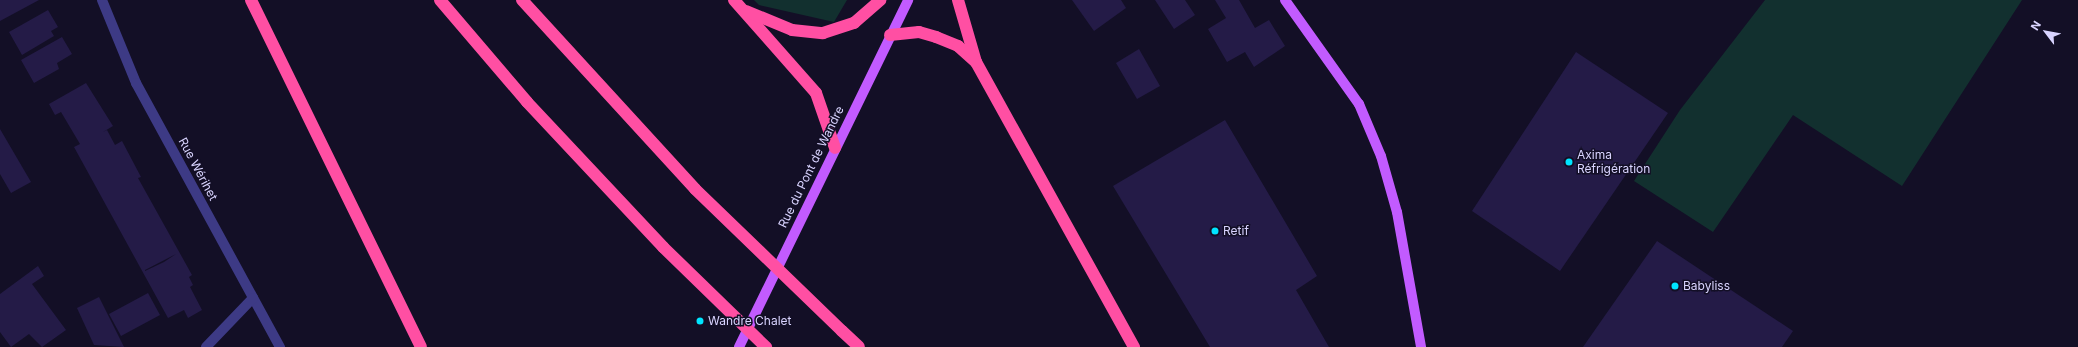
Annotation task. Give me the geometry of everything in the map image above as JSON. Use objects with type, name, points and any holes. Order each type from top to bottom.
[{"type":"highway","points":[[251,0],[422,347]]},
{"type":"highway","points":[[440,0],[528,102],[663,247],[766,347]]},
{"type":"highway","points":[[522,0],[695,189],[859,347]]},
{"type":"highway","points":[[734,0],[744,9],[816,93],[835,148]]},
{"type":"highway","points":[[744,9],[792,30],[822,33],[854,23],[880,0]]},
{"type":"highway","points":[[958,0],[976,62],[1134,347]]},
{"type":"highway","points":[[890,35],[919,32],[936,37],[958,46],[976,62]]},
{"type":"main road","name":"Rue du Pont de Wandre","points":[[739,347],[908,0]]},
{"type":"main road","points":[[1286,0],[1359,104],[1381,156],[1397,212],[1421,347]]},
{"type":"street","name":"Rue Wérihet","points":[[102,0],[136,83],[280,347]]},
{"type":"street","points":[[206,347],[253,298]]},
{"type":"green space","points":[[754,0],[847,0],[834,22],[759,5]]},
{"type":"green space","points":[[1765,0],[2022,0],[1902,186],[1793,115],[1713,232],[1634,181],[1680,110]]},
{"type":"building","points":[[0,0],[39,0],[0,21]]},
{"type":"building","points":[[1072,0],[1121,0],[1126,8],[1094,31]]},
{"type":"building","points":[[1155,0],[1185,0],[1195,15],[1174,29]]},
{"type":"building","points":[[1215,0],[1239,0],[1255,28],[1269,20],[1285,46],[1254,67],[1245,52],[1227,62],[1208,29],[1226,18]]},
{"type":"building","points":[[48,10],[58,27],[51,31],[54,36],[22,55],[9,32]]},
{"type":"building","points":[[62,37],[72,54],[57,63],[59,69],[34,83],[21,60]]},
{"type":"building","points":[[1139,49],[1160,86],[1137,99],[1116,63]]},
{"type":"building","name":"Axima Réfrigération","points":[[1576,52],[1668,113],[1560,271],[1472,211]]},
{"type":"building","points":[[86,83],[113,126],[103,132],[107,130],[115,145],[122,141],[141,177],[138,178],[192,275],[189,277],[193,285],[190,287],[202,310],[188,318],[184,310],[168,318],[74,147],[80,144],[61,112],[55,115],[49,104]],"holes":[[[176,254],[164,262],[145,271]]]},
{"type":"building","name":"Retif","points":[[1225,120],[1317,276],[1296,290],[1329,347],[1210,347],[1113,186]]},
{"type":"building","points":[[0,129],[31,182],[11,193],[0,174]]},
{"type":"building","name":"Babyliss","points":[[1657,241],[1793,331],[1782,347],[1583,347]]},
{"type":"building","points":[[38,266],[44,276],[32,284],[66,330],[42,347],[29,334],[11,347],[0,332],[0,294]]},
{"type":"building","points":[[148,293],[160,315],[121,336],[109,314]]},
{"type":"building","points":[[99,297],[124,347],[94,345],[77,308]]},
{"type":"place","name":"Axima Réfrigération","points":[[1569,162]]},
{"type":"place","name":"Retif","points":[[1215,231]]},
{"type":"place","name":"Babyliss","points":[[1675,286]]},
{"type":"place","name":"Wandre Chalet","points":[[700,321]]}]
